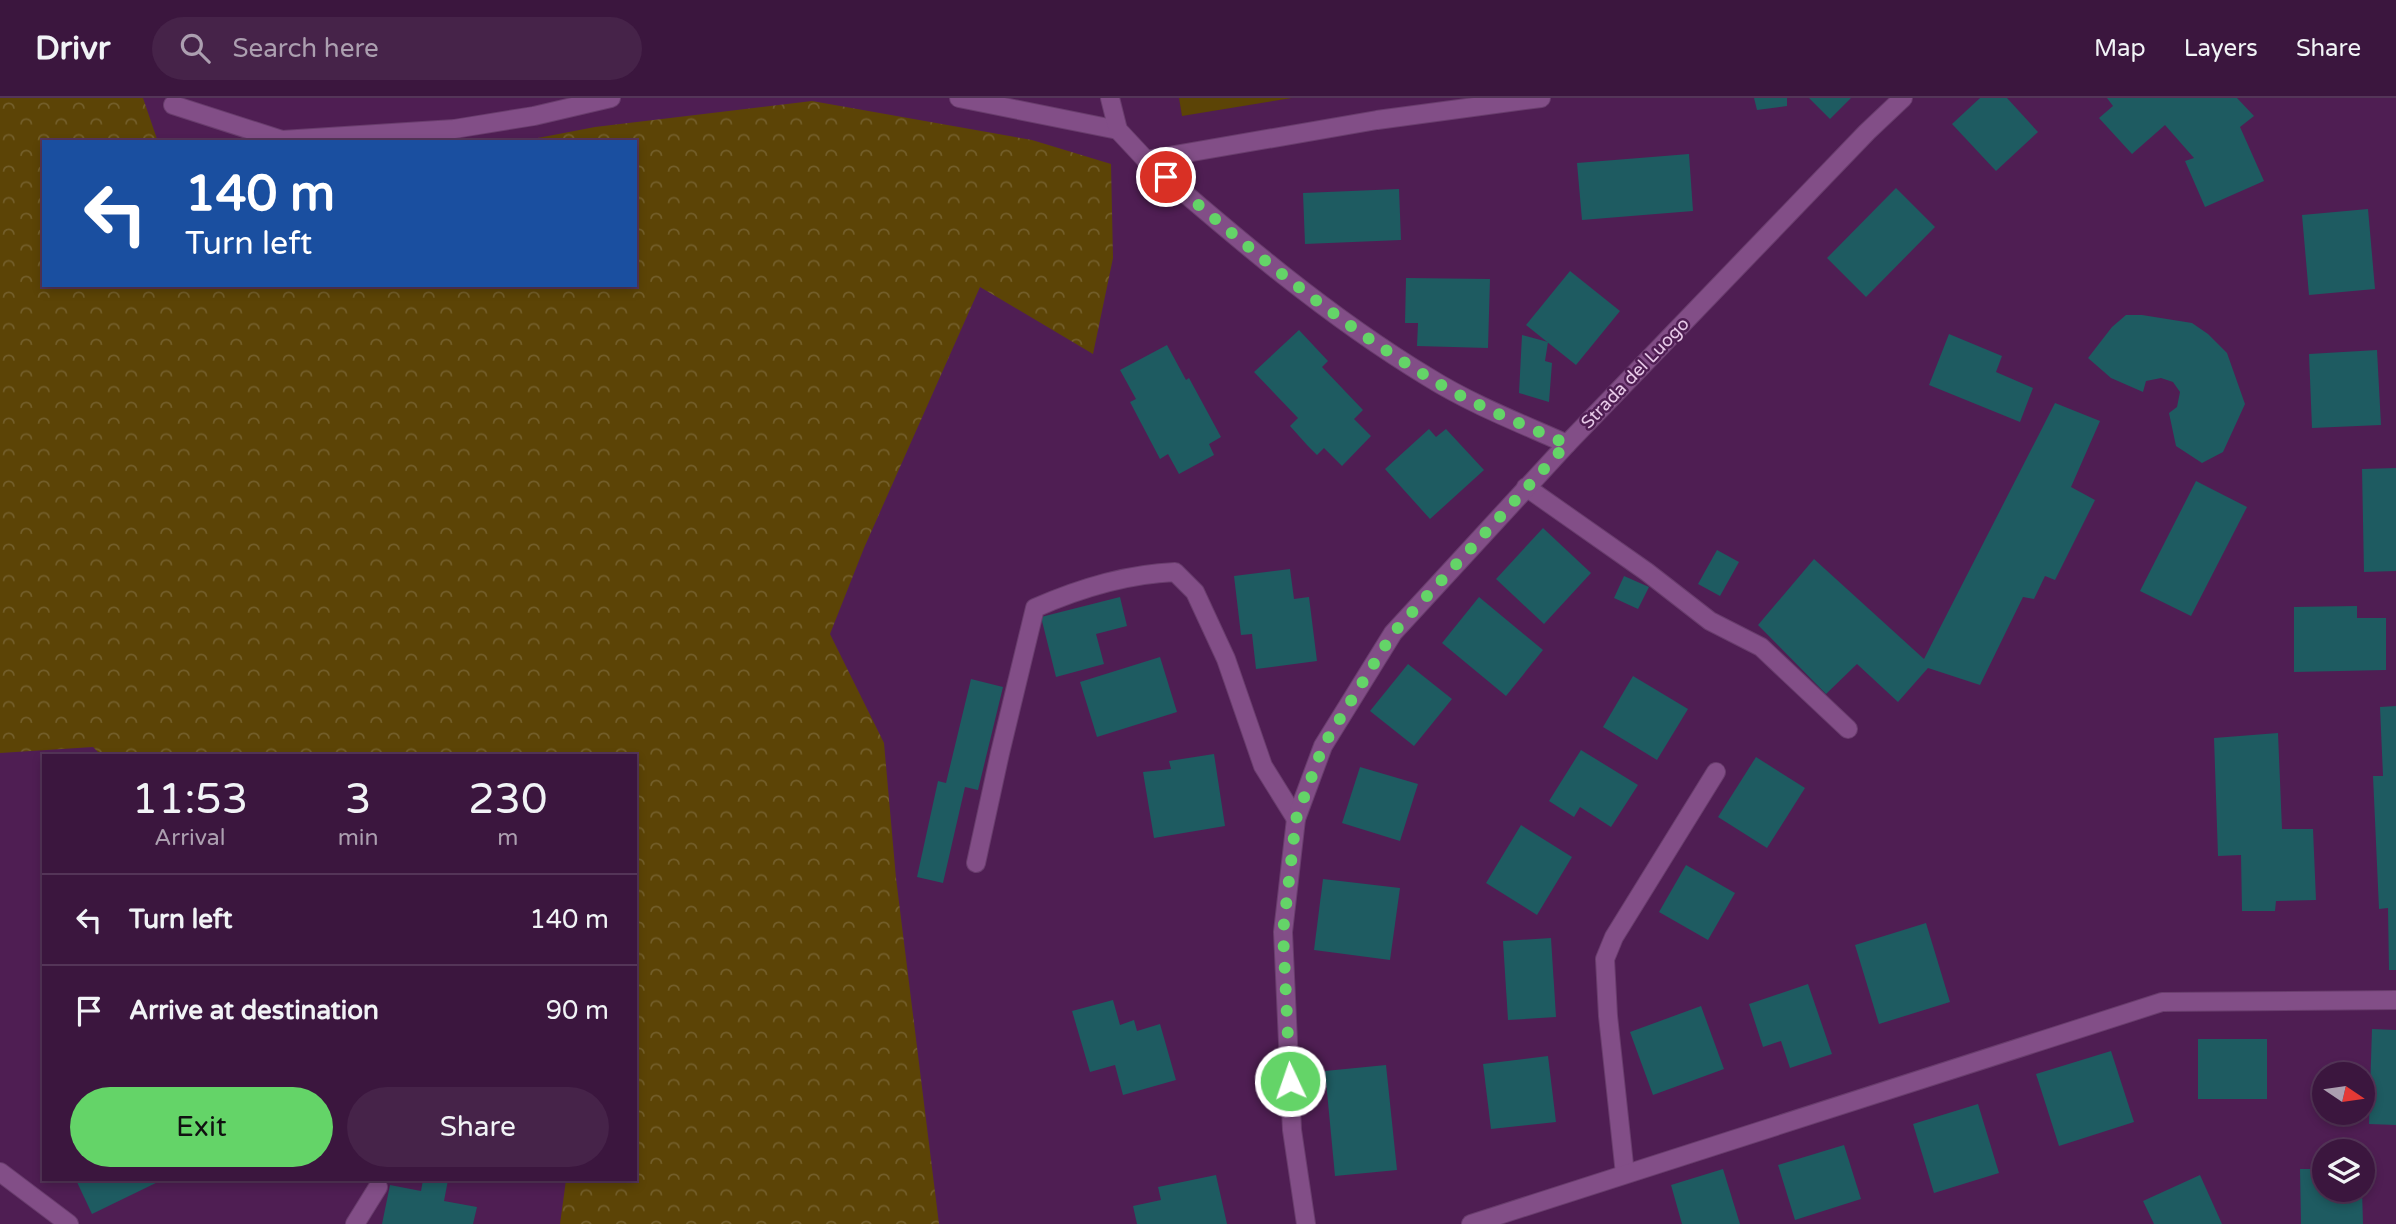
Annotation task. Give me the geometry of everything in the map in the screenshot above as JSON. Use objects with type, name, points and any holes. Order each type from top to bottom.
[{"type":"street","points":[[296,140],[454,129],[534,116],[611,98]]},
{"type":"street","points":[[959,98],[1118,130]]},
{"type":"street","points":[[1111,98],[1118,130],[1146,160],[1205,211],[1343,321],[1429,378],[1567,444]]},
{"type":"street","points":[[1146,160],[1377,120],[1541,98]]},
{"type":"street","name":"Strada del Luogo","points":[[1306,1224],[1292,1130],[1283,932],[1296,819],[1323,746],[1393,633],[1567,444],[1867,132],[1903,98]]},
{"type":"street","points":[[173,105],[279,140]]},
{"type":"street","points":[[1527,487],[1647,572],[1710,621],[1761,647],[1848,729]]},
{"type":"street","points":[[976,863],[1035,608],[1147,573],[1175,572],[1195,592],[1226,659],[1263,766],[1296,819]]},
{"type":"street","points":[[1625,1174],[1608,1016],[1605,959],[1614,937],[1716,772]]},
{"type":"street","points":[[1471,1224],[2162,1002],[2396,1000]]},
{"type":"street","points":[[0,1172],[69,1224]]},
{"type":"street","points":[[355,1224],[378,1187]]},
{"type":"green space","points":[[0,98],[143,98],[157,140],[42,140],[42,287],[637,287],[637,140],[527,140],[595,127],[812,101],[1032,140],[1111,164],[1113,258],[1093,354],[980,287],[864,548],[830,634],[884,743],[896,878],[939,1224],[560,1224],[566,1181],[637,1181],[637,754],[100,754],[93,747],[0,753]]},
{"type":"green space","points":[[1179,98],[1292,98],[1182,116]]},
{"type":"building","points":[[1754,98],[1787,98],[1787,106],[1757,110]]},
{"type":"building","points":[[1809,98],[1851,98],[1830,119]]},
{"type":"building","points":[[1980,98],[2007,98],[2038,132],[1996,171],[1952,124]]},
{"type":"building","points":[[2107,98],[2237,98],[2254,116],[2240,127],[2264,181],[2205,207],[2185,161],[2194,158],[2165,125],[2132,154],[2099,118],[2113,106]]},
{"type":"building","points":[[1689,154],[1693,211],[1582,220],[1577,163]]},
{"type":"building","points":[[1896,188],[1935,227],[1866,297],[1827,258]]},
{"type":"building","points":[[1399,189],[1401,240],[1305,244],[1303,193]]},
{"type":"building","points":[[2368,209],[2375,289],[2309,295],[2302,215]]},
{"type":"building","points":[[1570,271],[1620,311],[1576,365],[1526,325]]},
{"type":"building","points":[[1406,278],[1490,279],[1488,348],[1417,346],[1418,323],[1405,323]]},
{"type":"building","points":[[2126,315],[2192,323],[2227,353],[2245,404],[2223,452],[2202,463],[2176,446],[2169,413],[2177,407],[2180,392],[2173,382],[2161,378],[2146,381],[2143,392],[2111,378],[2088,358],[2112,327]]},
{"type":"building","points":[[1299,330],[1328,361],[1322,367],[1363,410],[1354,419],[1371,436],[1342,466],[1324,448],[1317,455],[1307,445],[1290,426],[1298,418],[1254,372]]},
{"type":"building","points":[[1949,334],[2002,356],[1996,372],[2033,388],[2020,422],[1929,385]]},
{"type":"building","points":[[1522,335],[1548,342],[1545,361],[1552,363],[1549,402],[1519,393]]},
{"type":"building","points":[[1167,345],[1186,380],[1189,378],[1221,437],[1209,444],[1214,455],[1179,474],[1168,454],[1160,459],[1130,402],[1136,399],[1120,370]]},
{"type":"building","points":[[2377,350],[2381,425],[2312,428],[2309,354]]},
{"type":"building","points":[[2055,403],[2100,421],[2071,487],[2095,500],[2055,580],[2045,576],[2034,599],[2023,597],[1980,685],[1928,668],[1898,702],[1857,664],[1826,694],[1758,625],[1814,559],[1924,659]]},
{"type":"building","points":[[1429,429],[1436,437],[1446,429],[1484,470],[1430,519],[1385,469]]},
{"type":"building","points":[[2396,468],[2396,571],[2364,572],[2362,469]]},
{"type":"building","points":[[2196,481],[2247,507],[2191,616],[2140,591]]},
{"type":"building","points":[[1543,528],[1591,573],[1544,624],[1496,579]]},
{"type":"building","points":[[1717,550],[1739,562],[1720,596],[1698,584]]},
{"type":"building","points":[[1290,569],[1294,599],[1309,597],[1317,661],[1256,669],[1252,634],[1241,635],[1234,576]]},
{"type":"building","points":[[1624,576],[1649,587],[1638,609],[1614,598]]},
{"type":"building","points":[[1120,597],[1127,626],[1096,634],[1104,664],[1056,677],[1041,617]]},
{"type":"building","points":[[1479,597],[1543,650],[1506,696],[1442,643]]},
{"type":"building","points":[[2357,606],[2357,618],[2386,618],[2386,670],[2294,672],[2294,607]]},
{"type":"building","points":[[1160,657],[1177,712],[1097,737],[1080,682]]},
{"type":"building","points":[[1408,664],[1452,699],[1414,746],[1370,711]]},
{"type":"building","points":[[1633,676],[1688,709],[1657,760],[1603,727]]},
{"type":"building","points":[[971,679],[1003,687],[978,790],[965,787],[943,883],[917,877],[938,781],[946,783]]},
{"type":"building","points":[[2396,706],[2396,970],[2389,970],[2388,908],[2379,909],[2373,776],[2383,776],[2380,707]]},
{"type":"building","points":[[2278,733],[2282,829],[2313,829],[2316,900],[2276,901],[2275,911],[2242,911],[2241,855],[2218,856],[2214,738]]},
{"type":"building","points":[[1581,750],[1638,785],[1611,827],[1580,807],[1574,817],[1549,801]]},
{"type":"building","points":[[1214,754],[1225,826],[1154,838],[1143,772],[1171,769],[1169,761]]},
{"type":"building","points":[[1756,757],[1805,788],[1767,848],[1718,817]]},
{"type":"building","points":[[1360,767],[1418,784],[1400,841],[1342,823]]},
{"type":"building","points":[[1521,825],[1572,857],[1537,915],[1486,883]]},
{"type":"building","points":[[1686,865],[1735,893],[1708,940],[1659,912]]},
{"type":"building","points":[[1323,879],[1400,888],[1390,960],[1314,950]]},
{"type":"building","points":[[1926,923],[1950,1002],[1879,1024],[1855,945]]},
{"type":"building","points":[[1551,938],[1556,1017],[1508,1020],[1503,941]]},
{"type":"building","points":[[1808,984],[1832,1054],[1790,1068],[1781,1041],[1763,1047],[1749,1004]]},
{"type":"building","points":[[1113,1000],[1120,1025],[1134,1020],[1137,1031],[1160,1024],[1176,1080],[1123,1095],[1115,1065],[1090,1072],[1072,1011]]},
{"type":"building","points":[[1701,1006],[1724,1069],[1653,1095],[1630,1032]]},
{"type":"building","points":[[2372,1029],[2396,1030],[2396,1125],[2375,1124],[2375,1062],[2371,1062]]},
{"type":"building","points":[[2198,1039],[2267,1039],[2267,1099],[2198,1099]]},
{"type":"building","points":[[2111,1051],[2134,1122],[2059,1146],[2036,1074]]},
{"type":"building","points":[[1548,1056],[1556,1122],[1491,1129],[1483,1064]]},
{"type":"building","points":[[1386,1065],[1397,1170],[1335,1176],[1325,1071]]},
{"type":"building","points":[[1978,1104],[1999,1173],[1934,1193],[1913,1124]]},
{"type":"building","points":[[1844,1145],[1861,1199],[1795,1220],[1778,1165]]},
{"type":"building","points":[[1723,1169],[1740,1224],[1682,1224],[1671,1185]]},
{"type":"building","points":[[2300,1169],[2312,1169],[2312,1202],[2362,1202],[2363,1224],[2301,1224]]},
{"type":"building","points":[[1216,1175],[1227,1224],[1137,1224],[1133,1206],[1161,1200],[1158,1187]]},
{"type":"building","points":[[2200,1175],[2222,1224],[2154,1224],[2143,1201]]},
{"type":"building","points":[[76,1181],[160,1181],[92,1214]]},
{"type":"building","points":[[423,1181],[448,1181],[444,1201],[477,1207],[473,1224],[382,1224],[390,1185],[421,1191]]},
{"type":"route","points":[[1166,177],[1343,321],[1429,378],[1567,444],[1393,633],[1323,746],[1296,819],[1283,932],[1290,1081]]}]
